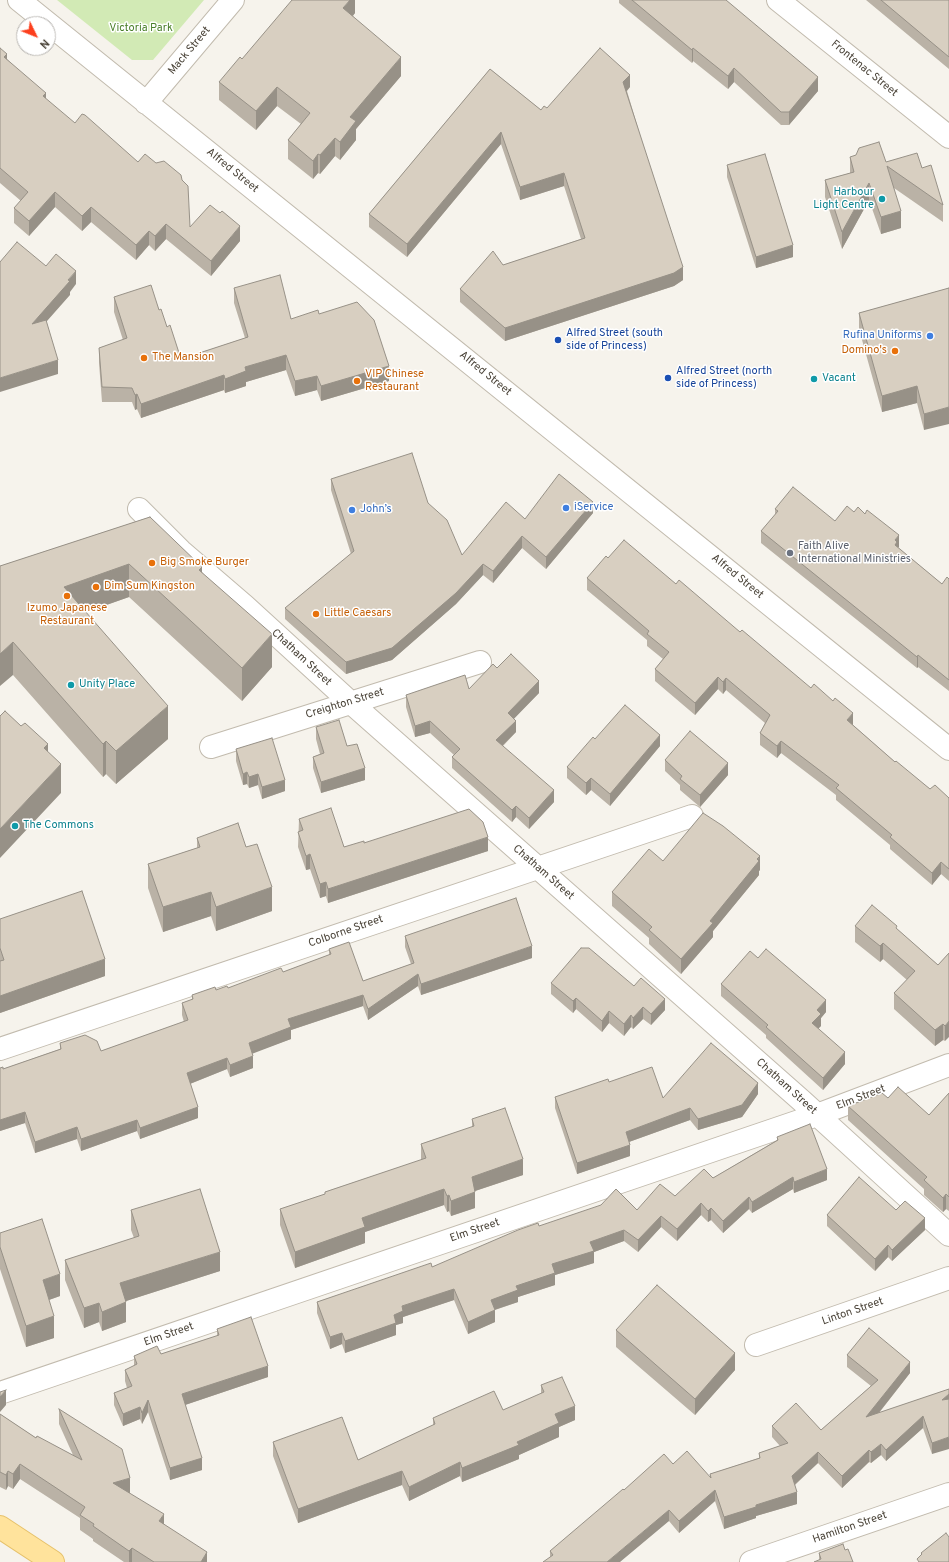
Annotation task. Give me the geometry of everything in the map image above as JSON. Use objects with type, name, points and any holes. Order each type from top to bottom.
[{"type":"main road","points":[[0,1527],[52,1562]]},
{"type":"street","name":"Alfred Street","points":[[19,0],[498,384],[949,749]]},
{"type":"street","name":"Mack Street","points":[[146,103],[233,0]]},
{"type":"street","name":"Frontenac Street","points":[[778,0],[949,138]]},
{"type":"street","name":"Chatham Street","points":[[139,509],[181,551],[245,606],[350,702],[817,1115],[949,1235]]},
{"type":"street","name":"Creighton Street","points":[[211,747],[480,662]]},
{"type":"street","name":"Colborne Street","points":[[0,1049],[692,816]]},
{"type":"street","name":"Elm Street","points":[[0,1393],[817,1115],[949,1065]]},
{"type":"street","name":"Linton Street","points":[[756,1345],[949,1278]]},
{"type":"street","name":"Hamilton Street","points":[[751,1562],[949,1494]]},
{"type":"green space","name":"Victoria Park","points":[[57,0],[204,0],[153,60],[132,60]]},
{"type":"building","points":[[292,0],[350,0],[343,8],[401,57],[350,117],[356,121],[340,142],[335,138],[320,155],[318,154],[313,161],[288,140],[310,113],[277,87],[256,111],[219,82],[240,57],[242,59]]},
{"type":"building","points":[[632,0],[726,0],[818,77],[789,112],[781,112],[734,68],[728,76],[693,48],[692,50]]},
{"type":"building","points":[[881,0],[949,0],[949,57]]},
{"type":"building","points":[[0,48],[7,54],[4,57],[46,93],[43,96],[75,123],[82,114],[85,115],[138,162],[145,154],[156,163],[164,161],[181,175],[182,180],[188,186],[190,227],[210,205],[220,213],[222,211],[240,226],[211,261],[166,224],[155,236],[149,231],[136,245],[91,207],[82,216],[55,192],[29,221],[14,208],[28,192],[0,168]]},
{"type":"building","points":[[600,48],[630,75],[623,82],[683,267],[674,273],[505,328],[460,289],[493,251],[503,265],[585,238],[564,173],[520,187],[501,132],[407,244],[369,214],[490,69],[541,110],[544,106],[547,108]]},
{"type":"building","points":[[879,142],[886,162],[917,153],[922,168],[931,165],[943,205],[887,166],[901,211],[881,217],[869,183],[842,232],[825,180],[854,172],[850,157],[856,155],[859,148]]},
{"type":"building","points":[[765,154],[793,245],[756,257],[727,165]]},
{"type":"building","points":[[17,242],[46,266],[56,254],[76,271],[68,280],[70,281],[32,324],[46,320],[58,360],[0,378],[0,262]]},
{"type":"building","points":[[280,275],[291,319],[318,310],[319,314],[357,302],[374,320],[389,366],[321,386],[317,376],[295,381],[286,355],[245,367],[246,371],[225,379],[224,375],[141,404],[137,394],[135,395],[132,388],[102,387],[99,348],[127,338],[114,297],[151,285],[159,310],[161,309],[167,327],[170,325],[181,359],[248,337],[234,288]]},
{"type":"building","points":[[949,288],[949,407],[924,414],[917,386],[882,396],[859,313]]},
{"type":"building","points":[[412,453],[428,503],[447,520],[462,555],[506,502],[525,519],[559,474],[593,502],[546,557],[522,536],[493,571],[483,564],[456,593],[392,648],[346,662],[285,608],[354,551],[331,479]]},
{"type":"building","points":[[793,487],[835,521],[847,506],[854,512],[858,507],[865,514],[867,510],[899,535],[895,540],[897,542],[895,545],[942,584],[947,577],[949,579],[949,680],[918,655],[917,657],[761,531],[778,511],[775,509]]},
{"type":"building","points":[[150,517],[202,567],[199,570],[272,634],[242,668],[129,564],[64,587],[168,706],[116,751],[106,741],[103,744],[13,642],[0,654],[0,566]]},
{"type":"building","points":[[624,540],[676,584],[679,580],[740,632],[742,630],[811,688],[814,684],[833,701],[835,698],[853,713],[847,720],[895,762],[896,761],[930,789],[935,785],[949,798],[949,869],[941,862],[932,873],[890,837],[892,835],[836,788],[839,785],[781,741],[777,746],[760,733],[770,715],[726,678],[723,682],[718,677],[695,703],[655,669],[669,652],[647,634],[649,631],[587,578],[606,556],[608,558]]},
{"type":"building","points":[[511,654],[539,681],[508,713],[516,721],[496,740],[554,790],[529,818],[516,806],[512,810],[452,757],[460,749],[430,721],[415,726],[406,695],[465,675],[469,689],[493,664],[497,668]]},
{"type":"building","points":[[625,705],[660,735],[610,794],[591,778],[586,783],[567,767],[593,737],[595,739]]},
{"type":"building","points":[[5,711],[21,726],[25,723],[48,744],[44,748],[61,764],[0,829],[0,716]]},
{"type":"building","points":[[339,720],[347,746],[357,744],[365,768],[321,782],[313,757],[324,753],[316,727]]},
{"type":"building","points":[[690,731],[728,763],[700,795],[680,779],[682,776],[665,760]]},
{"type":"building","points":[[272,738],[285,780],[262,787],[258,774],[249,777],[247,772],[243,774],[236,749]]},
{"type":"building","points":[[331,808],[344,847],[364,841],[364,843],[469,809],[483,822],[488,837],[328,889],[326,882],[320,884],[310,854],[306,856],[298,832],[303,830],[299,819]]},
{"type":"building","points":[[703,813],[723,826],[760,856],[757,859],[759,861],[710,921],[713,923],[681,959],[649,930],[652,927],[612,892],[649,849],[663,861]]},
{"type":"building","points":[[238,823],[246,847],[257,844],[272,887],[216,907],[211,892],[163,907],[148,864],[200,847],[197,838]]},
{"type":"building","points":[[82,891],[105,959],[0,996],[0,961],[4,960],[0,948],[0,919]]},
{"type":"building","points":[[516,898],[532,946],[421,984],[418,974],[368,1009],[363,995],[288,1019],[291,1027],[249,1043],[253,1056],[230,1065],[227,1058],[187,1073],[198,1107],[140,1128],[137,1120],[81,1139],[77,1127],[35,1142],[25,1112],[0,1120],[0,1068],[3,1067],[3,1069],[61,1049],[60,1043],[85,1035],[97,1041],[101,1051],[188,1020],[182,1003],[193,999],[192,995],[215,987],[216,990],[227,986],[228,988],[281,968],[283,972],[331,954],[329,949],[349,942],[363,981],[414,963],[405,936]]},
{"type":"building","points":[[872,905],[897,926],[896,928],[938,965],[949,953],[949,1021],[945,1026],[943,1024],[935,1030],[894,993],[915,971],[883,943],[880,946],[855,926]]},
{"type":"building","points":[[581,948],[589,948],[634,986],[641,978],[665,999],[651,1014],[643,1007],[633,1018],[631,1015],[624,1024],[609,1011],[602,1021],[576,998],[573,1001],[551,983]]},
{"type":"building","points":[[766,949],[826,1000],[817,1010],[821,1014],[812,1023],[845,1052],[823,1078],[766,1027],[768,1025],[721,984],[750,951],[758,958]]},
{"type":"building","points":[[711,1043],[758,1083],[742,1105],[698,1119],[690,1108],[626,1132],[630,1145],[577,1163],[555,1097],[608,1079],[609,1082],[652,1067],[663,1098]]},
{"type":"building","points":[[898,1087],[929,1115],[949,1093],[949,1197],[946,1194],[943,1198],[924,1180],[927,1177],[848,1106],[882,1093],[888,1098]]},
{"type":"building","points":[[505,1108],[523,1159],[472,1177],[475,1192],[451,1201],[449,1195],[447,1196],[444,1189],[362,1218],[365,1227],[295,1252],[280,1209],[325,1194],[325,1192],[426,1158],[421,1144],[474,1126],[472,1119]]},
{"type":"building","points":[[810,1124],[827,1169],[794,1182],[793,1177],[752,1202],[749,1197],[723,1221],[711,1208],[708,1211],[701,1203],[677,1229],[661,1216],[638,1240],[624,1230],[590,1242],[594,1251],[552,1264],[555,1273],[516,1286],[518,1290],[491,1300],[495,1310],[468,1322],[454,1289],[402,1306],[403,1311],[394,1315],[396,1323],[345,1341],[342,1333],[330,1337],[317,1302],[431,1263],[432,1267],[518,1230],[538,1223],[539,1226],[601,1205],[616,1189],[637,1210],[660,1184],[675,1196],[704,1169],[713,1178],[778,1140],[777,1137]]},
{"type":"building","points":[[859,1177],[896,1210],[905,1201],[925,1218],[892,1250],[888,1245],[875,1259],[827,1215]]},
{"type":"building","points":[[200,1189],[220,1252],[120,1283],[126,1302],[102,1312],[99,1303],[84,1308],[65,1260],[139,1236],[131,1210]]},
{"type":"building","points":[[42,1219],[60,1274],[43,1280],[54,1316],[26,1326],[0,1247],[0,1233]]},
{"type":"building","points":[[657,1285],[735,1353],[695,1399],[616,1330]]},
{"type":"building","points":[[251,1317],[268,1366],[182,1394],[202,1458],[170,1468],[148,1400],[142,1413],[140,1407],[123,1414],[114,1393],[132,1386],[125,1370],[137,1364],[134,1356],[157,1346],[161,1354],[219,1335],[217,1329]]},
{"type":"building","points":[[869,1328],[910,1362],[866,1417],[949,1389],[949,1394],[942,1400],[949,1399],[949,1437],[932,1443],[923,1416],[886,1450],[881,1444],[871,1452],[869,1450],[842,1476],[818,1452],[792,1476],[797,1492],[724,1517],[715,1490],[679,1521],[669,1510],[607,1562],[543,1562],[553,1555],[550,1551],[623,1489],[624,1490],[664,1454],[673,1464],[687,1451],[711,1478],[710,1474],[760,1458],[759,1453],[788,1443],[772,1426],[796,1403],[821,1430],[878,1380],[847,1355]]},
{"type":"building","points":[[562,1377],[575,1406],[555,1414],[559,1423],[517,1442],[519,1445],[462,1468],[460,1462],[409,1487],[402,1471],[298,1509],[273,1442],[342,1417],[358,1460],[435,1424],[433,1418],[494,1391],[503,1410],[544,1392],[541,1385]]},
{"type":"building","points":[[6,1390],[0,1397],[0,1392]]},
{"type":"building","points":[[59,1409],[122,1449],[130,1478],[113,1483],[164,1514],[159,1521],[207,1552],[201,1562],[154,1562],[132,1548],[129,1551],[80,1515],[85,1507],[20,1464],[13,1474],[8,1471],[6,1475],[0,1472],[0,1414],[36,1438],[37,1436],[82,1460]]},
{"type":"building","points":[[946,1533],[949,1537],[949,1562],[919,1562],[917,1559],[922,1554],[921,1553]]},
{"type":"building","points":[[843,1544],[845,1550],[848,1549],[853,1562],[814,1562],[821,1559],[819,1553]]},
{"type":"place","name":"Harbour Light Centre","points":[[882,199]]},
{"type":"place","name":"Rufina Uniforms","points":[[930,336]]},
{"type":"place","name":"Alfred Street (south side of Princess)","points":[[558,340]]},
{"type":"place","name":"Domino's","points":[[895,351]]},
{"type":"place","name":"The Mansion","points":[[144,358]]},
{"type":"place","name":"Alfred Street (north side of Princess)","points":[[668,378]]},
{"type":"place","name":"Vacant","points":[[814,379]]},
{"type":"place","name":"VIP Chinese Restaurant","points":[[357,381]]},
{"type":"place","name":"iService","points":[[566,508]]},
{"type":"place","name":"John’s","points":[[352,510]]},
{"type":"place","name":"Faith Alive International Ministries","points":[[790,553]]},
{"type":"place","name":"Big Smoke Burger","points":[[152,563]]},
{"type":"place","name":"Dim Sum Kingston","points":[[96,587]]},
{"type":"place","name":"Izumo Japanese Restaurant","points":[[67,596]]},
{"type":"place","name":"Little Caesars","points":[[316,614]]},
{"type":"place","name":"Unity Place","points":[[71,685]]},
{"type":"place","name":"The Commons","points":[[15,826]]}]
